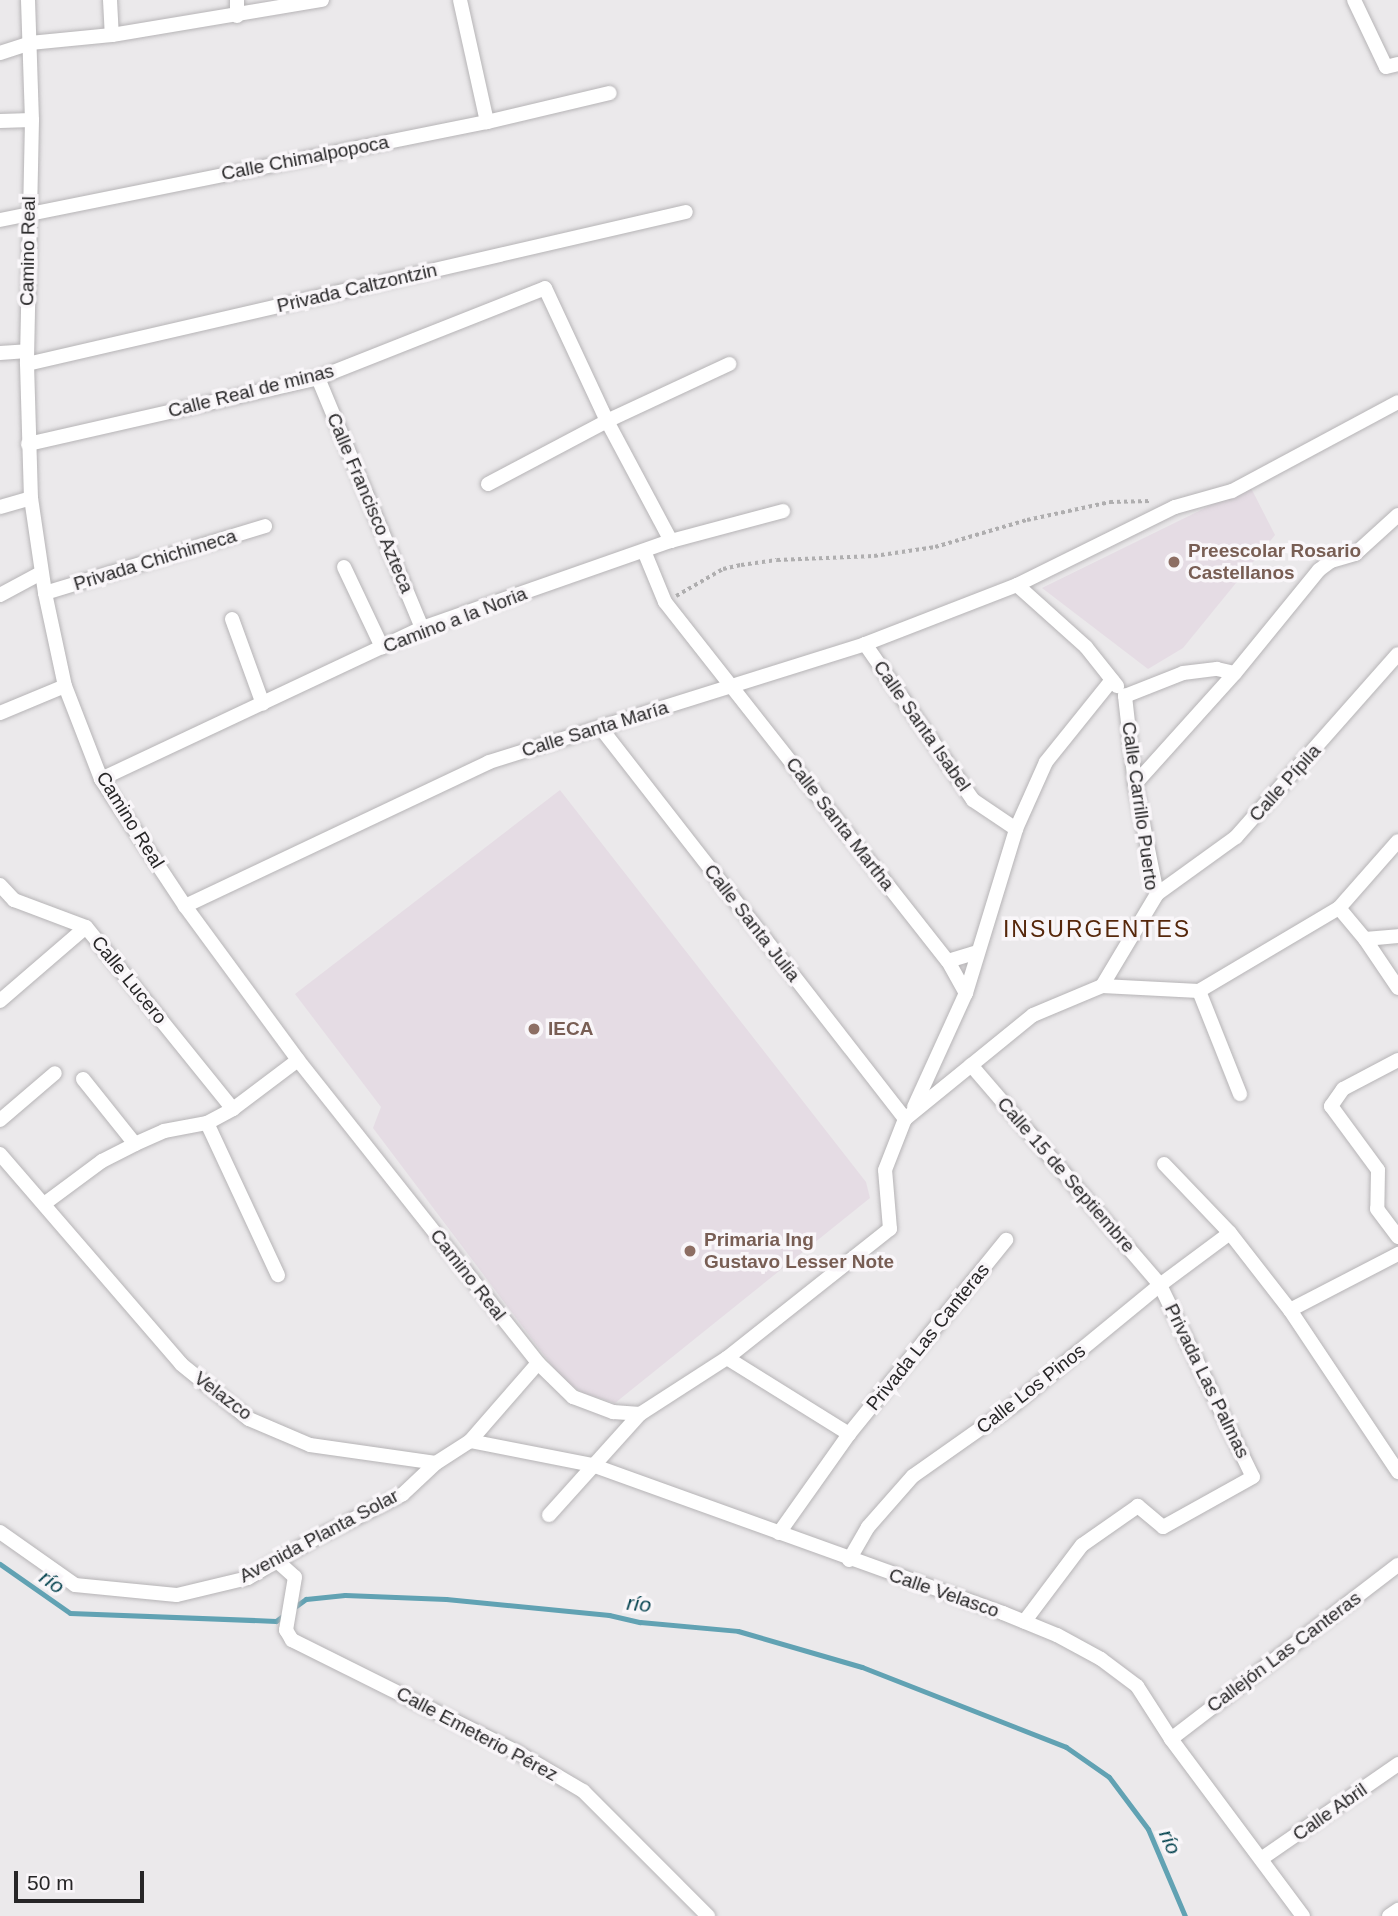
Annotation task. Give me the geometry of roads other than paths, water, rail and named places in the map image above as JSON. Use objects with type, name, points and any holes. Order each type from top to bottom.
[{"type":"street","name":"Camino Real","points":[[28,0],[32,120],[27,358],[31,498],[41,573],[65,686],[101,779],[185,906],[298,1060],[538,1363],[573,1397],[613,1412],[640,1414]]},
{"type":"street","points":[[110,0],[112,35]]},
{"type":"street","points":[[236,0],[237,16]]},
{"type":"street","points":[[0,53],[30,43],[112,35],[322,0]]},
{"type":"street","points":[[460,0],[487,122]]},
{"type":"street","points":[[1354,0],[1392,65]]},
{"type":"street","name":"Calle Chimalpopoca","points":[[0,220],[487,122],[610,93]]},
{"type":"street","points":[[0,121],[32,120]]},
{"type":"street","name":"Privada Caltzontzin","points":[[0,353],[27,358],[687,212]]},
{"type":"street","name":"Calle Real de minas","points":[[28,444],[318,378],[545,288],[607,421]]},
{"type":"street","points":[[488,484],[607,421],[729,364]]},
{"type":"street","name":"Calle Francisco Azteca","points":[[318,378],[422,628]]},
{"type":"street","name":"Calle Santa María","points":[[185,906],[489,762],[865,644],[1017,585],[1175,507],[1232,491],[1398,402]]},
{"type":"street","points":[[607,421],[671,541]]},
{"type":"street","points":[[0,507],[31,498]]},
{"type":"street","name":"Camino a la Noria","points":[[101,779],[422,628],[671,541],[783,511]]},
{"type":"street","points":[[1135,784],[1236,673],[1319,570],[1331,561],[1354,554],[1398,515]]},
{"type":"street","name":"Privada Chichimeca","points":[[45,593],[265,526]]},
{"type":"street","name":"Calle Santa Martha","points":[[644,551],[665,602],[948,961],[965,993]]},
{"type":"street","points":[[344,567],[382,647]]},
{"type":"street","points":[[0,595],[41,573]]},
{"type":"street","points":[[1017,585],[1086,646],[1125,696],[1184,673],[1217,669],[1236,673]]},
{"type":"street","points":[[232,619],[263,704]]},
{"type":"street","name":"Calle Santa Isabel","points":[[865,644],[973,800],[1017,829]]},
{"type":"street","name":"Calle Pípila","points":[[1157,894],[1236,837],[1398,654]]},
{"type":"street","points":[[549,1515],[640,1414],[727,1358],[890,1230],[885,1170],[965,993],[1017,829],[1046,762],[1112,680]]},
{"type":"street","points":[[0,713],[65,686]]},
{"type":"street","name":"Calle Carrillo Puerto","points":[[1102,986],[1157,894],[1135,784],[1125,696]]},
{"type":"street","name":"Calle Santa Julia","points":[[600,727],[908,1115]]},
{"type":"street","points":[[908,1115],[1033,1015],[1102,986],[1199,991],[1339,908],[1398,841]]},
{"type":"street","name":"Calle Lucero","points":[[0,885],[14,900],[86,927],[233,1109]]},
{"type":"street","points":[[1339,908],[1366,939],[1398,988]]},
{"type":"street","points":[[0,1001],[86,927]]},
{"type":"street","points":[[1366,939],[1398,936]]},
{"type":"street","points":[[948,961],[978,952]]},
{"type":"street","points":[[1199,991],[1240,1094]]},
{"type":"street","points":[[44,1204],[102,1161],[135,1144],[164,1131],[207,1123],[233,1109],[298,1060]]},
{"type":"street","points":[[1398,1060],[1343,1089],[1331,1106],[1378,1170],[1377,1209],[1398,1237]]},
{"type":"street","name":"Calle 15 de Septiembre","points":[[971,1065],[1160,1285]]},
{"type":"street","points":[[0,1120],[55,1073]]},
{"type":"street","points":[[83,1079],[135,1144]]},
{"type":"street","points":[[207,1123],[278,1275]]},
{"type":"street","name":"Velazco","points":[[0,1154],[181,1364],[249,1419],[310,1445],[436,1463]]},
{"type":"street","points":[[1164,1164],[1230,1233],[1290,1310],[1398,1472]]},
{"type":"street","name":"Calle Los Pinos","points":[[849,1560],[868,1527],[913,1476],[1015,1404],[1160,1285],[1230,1233]]},
{"type":"street","name":"Privada Las Canteras","points":[[779,1533],[849,1434],[1006,1240]]},
{"type":"street","points":[[1290,1310],[1398,1254]]},
{"type":"street","name":"Privada Las Palmas","points":[[1024,1622],[1082,1545],[1138,1506],[1163,1527],[1253,1477],[1160,1285]]},
{"type":"street","points":[[727,1358],[849,1434]]},
{"type":"street","points":[[436,1463],[470,1440],[538,1363]]},
{"type":"street","name":"Calle Velasco","points":[[470,1440],[592,1465],[1024,1622],[1101,1659],[1137,1686],[1171,1739],[1303,1916]]},
{"type":"street","name":"Avenida Planta Solar","points":[[0,1532],[75,1585],[177,1595],[248,1578],[403,1494],[436,1463]]},
{"type":"street","name":"Calle Emeterio Pérez","points":[[277,1561],[295,1577],[286,1630],[292,1640],[507,1747],[583,1791],[708,1916]]},
{"type":"street","name":"Callejón Las Canteras","points":[[1171,1739],[1398,1565]]},
{"type":"street","name":"Calle Abril","points":[[1261,1859],[1398,1764]]},
{"type":"street","points":[[1389,1916],[1398,1910]]},
{"type":"waterway","name":"río","points":[[0,1564],[70,1613],[276,1621],[284,1615]]},
{"type":"waterway","name":"río","points":[[292,1609],[306,1599],[345,1595],[446,1599],[609,1615],[640,1622],[738,1631],[862,1667],[1066,1747],[1109,1777],[1148,1829],[1185,1916]]},
{"type":"place","name":"Preescolar Rosario Castellanos","points":[[1174,562]]},
{"type":"place","name":"IECA","points":[[534,1029]]},
{"type":"place","name":"Primaria Ing Gustavo Lesser Note","points":[[690,1251]]},
{"type":"district","name":"INSURGENTES","points":[[1097,929]]}]
